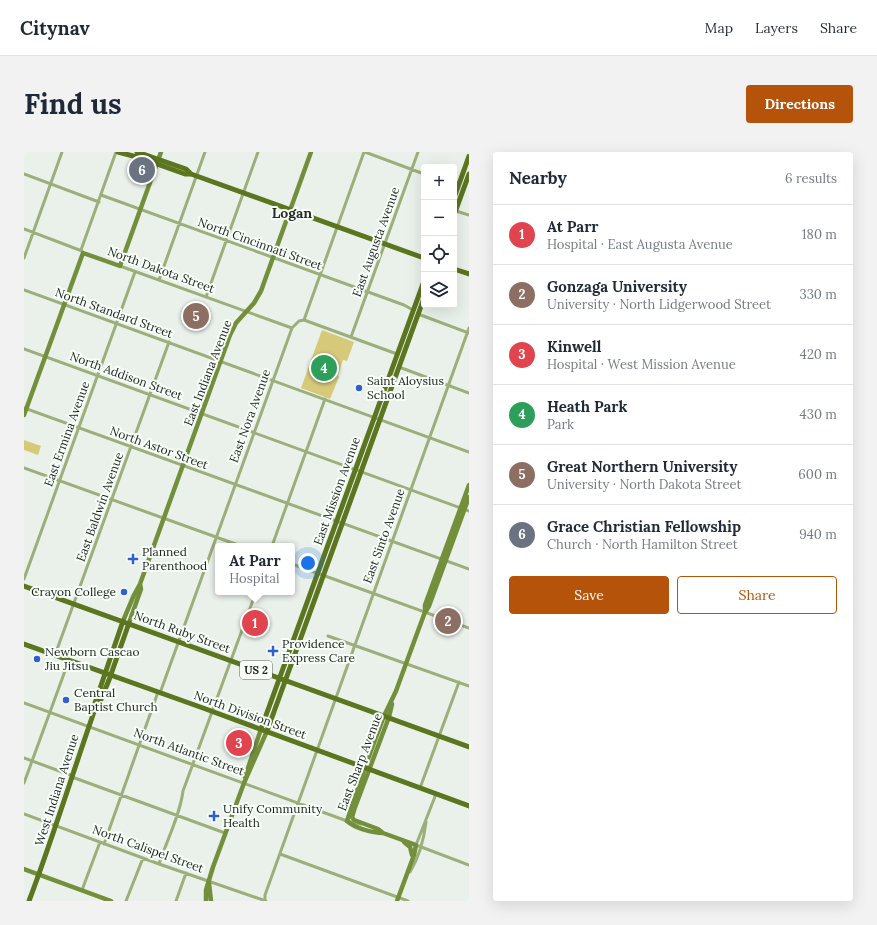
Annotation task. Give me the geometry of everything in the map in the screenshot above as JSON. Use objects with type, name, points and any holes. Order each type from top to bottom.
[{"type":"main road","points":[[117,152],[158,162]]},
{"type":"main road","points":[[137,152],[185,174],[194,175],[244,192],[421,257]]},
{"type":"main road","points":[[457,184],[469,156]]},
{"type":"main road","points":[[457,207],[469,174]]},
{"type":"main road","points":[[457,269],[469,274]]},
{"type":"main road","points":[[418,314],[417,309],[420,299],[420,291]]},
{"type":"main road","name":"East Mission Avenue","points":[[264,730],[286,680],[321,575],[337,521],[380,419],[399,367],[398,358],[420,291]]},
{"type":"main road","name":"East Mission Avenue","points":[[264,730],[280,678],[343,524],[374,417],[421,306]]},
{"type":"main road","name":"North Ruby Street","points":[[24,586],[469,746]]},
{"type":"main road","name":"East Indiana Avenue","points":[[105,673],[123,621]]},
{"type":"main road","name":"East Indiana Avenue","points":[[111,675],[129,623]]},
{"type":"main road","name":"North Division Street","points":[[25,646],[55,655],[212,711],[469,806]]},
{"type":"main road","name":"West Indiana Avenue","points":[[29,901],[49,848],[95,708],[94,703],[105,673]]},
{"type":"main road","name":"West Indiana Avenue","points":[[95,708],[99,704],[111,675]]},
{"type":"street","points":[[24,258],[62,152]]},
{"type":"street","points":[[24,415],[25,408],[64,305],[98,202],[117,152]]},
{"type":"street","points":[[120,266],[161,152]]},
{"type":"street","points":[[159,280],[179,224],[194,175],[205,152]]},
{"type":"street","points":[[206,297],[258,152]]},
{"type":"street","name":"East Indiana Avenue","points":[[123,621],[140,584],[234,327],[254,303],[261,291],[311,152]]},
{"type":"street","points":[[304,320],[365,152],[421,173]]},
{"type":"street","name":"East Augusta Avenue","points":[[351,337],[418,152]]},
{"type":"street","points":[[24,174],[98,202]]},
{"type":"street","name":"North Cincinnati Street","points":[[101,195],[404,305],[413,310]]},
{"type":"street","points":[[457,213],[469,216]]},
{"type":"street","name":"North Dakota Street","points":[[24,229],[135,272],[292,328]]},
{"type":"street","name":"East Ermina Avenue","points":[[24,579],[135,272]]},
{"type":"street","name":"North Standard Street","points":[[24,290],[469,452]]},
{"type":"street","points":[[418,314],[468,333]]},
{"type":"street","points":[[292,328],[299,321],[304,320],[351,337],[398,358]]},
{"type":"street","name":"East Nora Avenue","points":[[104,844],[292,328]]},
{"type":"street","name":"East Sinto Avenue","points":[[265,901],[265,895],[318,750],[354,645],[469,328]]},
{"type":"street","name":"East Baldwin Avenue","points":[[55,655],[169,342]]},
{"type":"street","name":"North Addison Street","points":[[24,349],[465,509]]},
{"type":"street","points":[[399,367],[469,393]]},
{"type":"street","points":[[273,543],[325,399]]},
{"type":"street","name":"North Astor Street","points":[[25,408],[469,569]]},
{"type":"street","points":[[24,468],[233,543]]},
{"type":"street","name":"East Sharp Avenue","points":[[465,509],[469,485]]},
{"type":"street","name":"East Sharp Avenue","points":[[347,821],[387,717],[425,612],[426,605],[469,497]]},
{"type":"street","points":[[295,565],[469,628]]},
{"type":"street","name":"East Indiana Avenue","points":[[129,623],[140,589],[140,584]]},
{"type":"street","points":[[159,864],[182,800],[183,790],[255,595]]},
{"type":"street","points":[[328,636],[469,686]]},
{"type":"street","points":[[24,783],[69,660]]},
{"type":"street","points":[[420,788],[459,682]]},
{"type":"street","name":"North Atlantic Street","points":[[24,703],[347,821],[363,824],[401,840],[469,865]]},
{"type":"street","points":[[206,901],[206,890],[244,783],[246,770],[264,730]]},
{"type":"street","points":[[24,758],[225,833]]},
{"type":"street","name":"East Sharp Avenue","points":[[347,821],[355,807],[367,768]]},
{"type":"street","points":[[405,878],[412,867],[426,820],[436,794]]},
{"type":"street","points":[[355,807],[353,819],[356,822],[363,824]]},
{"type":"street","name":"North Calispel Street","points":[[24,814],[142,858],[265,901]]},
{"type":"street","name":"North Atlantic Street","points":[[347,821],[352,825],[368,831],[383,833]]},
{"type":"street","points":[[401,840],[412,850],[412,861]]},
{"type":"street","points":[[82,890],[100,842]]},
{"type":"street","points":[[398,899],[418,846]]},
{"type":"street","points":[[280,854],[398,899],[408,901]]},
{"type":"street","points":[[126,901],[142,858]]},
{"type":"street","points":[[24,869],[111,901]]},
{"type":"street","points":[[176,901],[186,873]]},
{"type":"street","points":[[209,881],[211,901]]},
{"type":"shaded area","points":[[322,330],[354,342],[347,361],[343,360],[338,375],[339,377],[330,399],[301,388]]},
{"type":"shaded area","points":[[24,440],[41,446],[38,455],[24,450]]},
{"type":"place","name":"Grace Christian Fellowship","points":[[142,170]]},
{"type":"place","name":"Great Northern University","points":[[196,316]]},
{"type":"place","name":"Heath Park","points":[[324,368]]},
{"type":"place","name":"Saint Aloysius School","points":[[359,388]]},
{"type":"place","name":"Planned Parenthood","points":[[133,559]]},
{"type":"place","name":"Crayon College","points":[[124,592]]},
{"type":"place","name":"Gonzaga University","points":[[448,621]]},
{"type":"place","name":"At Parr","points":[[255,623]]},
{"type":"place","name":"Providence Express Care","points":[[273,651]]},
{"type":"place","name":"Newborn Cascao Jiu Jitsu","points":[[37,659]]},
{"type":"place","name":"Central Baptist Church","points":[[66,700]]},
{"type":"place","name":"Kinwell","points":[[239,743]]},
{"type":"place","name":"Unify Community Health","points":[[214,816]]},
{"type":"district","name":"Logan","points":[[292,213]]}]
